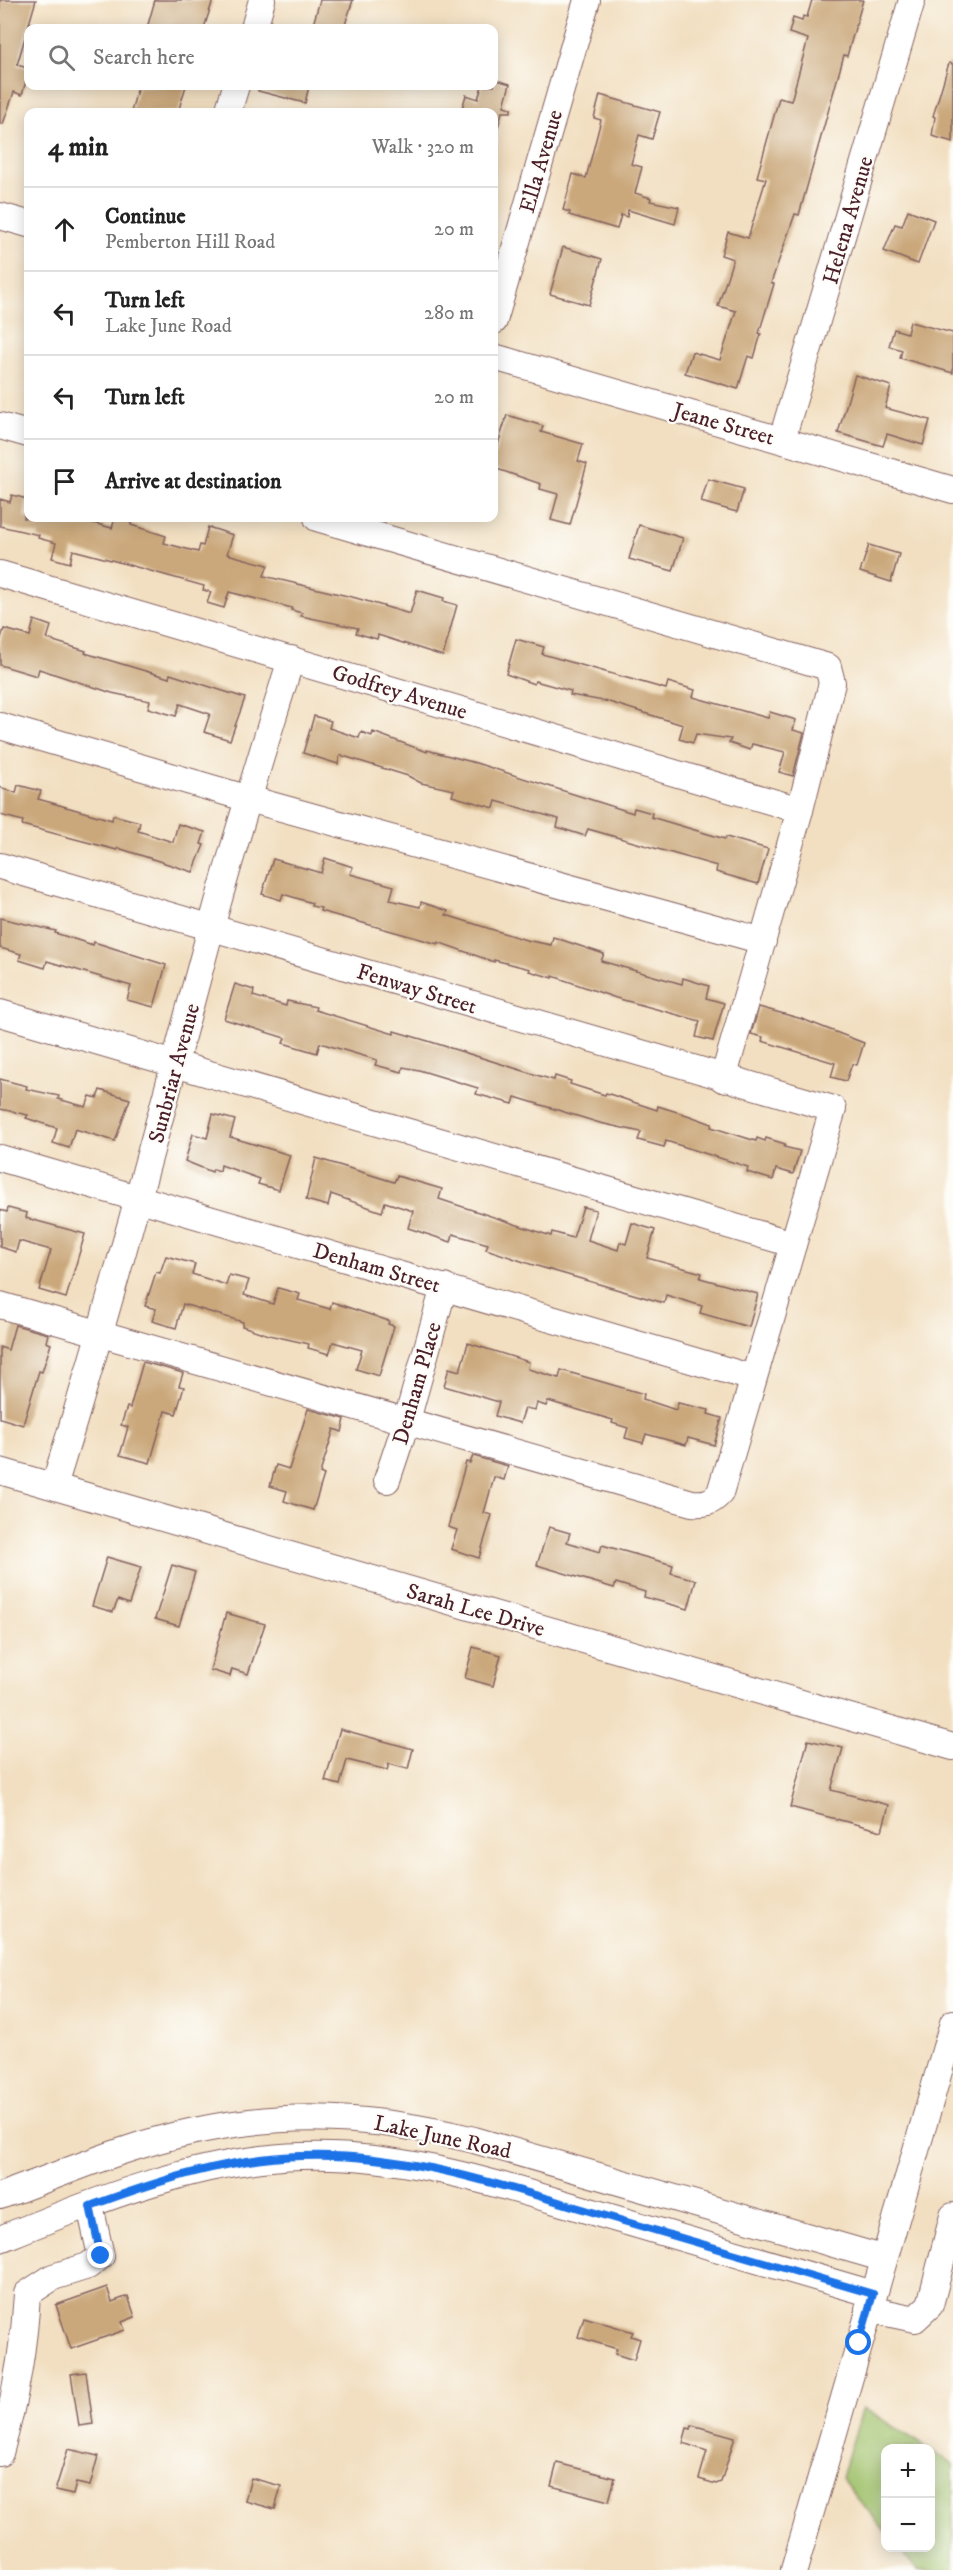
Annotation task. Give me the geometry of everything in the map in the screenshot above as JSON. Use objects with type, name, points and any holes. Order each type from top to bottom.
[{"type":"street","points":[[255,24],[262,0]]},
{"type":"street","name":"Ella Avenue","points":[[498,307],[587,0]]},
{"type":"street","name":"Helena Avenue","points":[[782,439],[912,0]]},
{"type":"street","points":[[229,108],[236,90]]},
{"type":"street","points":[[0,216],[24,223]]},
{"type":"street","name":"Jeane Street","points":[[498,358],[953,490]]},
{"type":"street","points":[[0,426],[24,433]]},
{"type":"street","points":[[331,522],[828,667],[832,683],[800,810],[723,1079]]},
{"type":"street","name":"Godfrey Avenue","points":[[0,574],[800,810]]},
{"type":"street","name":"Sunbriar Avenue","points":[[54,1486],[140,1199],[211,927],[291,659]]},
{"type":"street","points":[[0,726],[249,799],[763,941]]},
{"type":"street","name":"Fenway Street","points":[[0,866],[723,1079],[833,1109],[793,1244]]},
{"type":"street","points":[[0,1012],[793,1244],[720,1493],[713,1501],[705,1504],[692,1503],[0,1305]]},
{"type":"street","name":"Denham Street","points":[[0,1158],[753,1378]]},
{"type":"street","name":"Denham Place","points":[[387,1480],[407,1420],[444,1287]]},
{"type":"street","name":"Sarah Lee Drive","points":[[0,1471],[953,1747]]},
{"type":"street","points":[[794,2570],[882,2258],[945,2082],[953,2024]]},
{"type":"street","name":"Lake June Road","points":[[0,2196],[188,2132],[272,2118],[316,2117],[371,2120],[416,2126],[474,2140],[882,2258]]},
{"type":"street","name":"Lake June Road","points":[[0,2239],[156,2182],[209,2168],[262,2159],[338,2156],[384,2159],[473,2177],[870,2302],[907,2318],[915,2319],[923,2314],[930,2305],[953,2216]]},
{"type":"street","points":[[0,2453],[14,2402],[24,2349],[27,2294],[53,2277],[88,2266],[101,2256],[90,2206]]},
{"type":"green space","points":[[863,2408],[922,2444],[881,2444],[881,2527],[841,2478]]},
{"type":"green space","points":[[935,2453],[953,2464],[953,2570],[917,2570],[902,2552],[935,2552]]},
{"type":"building","points":[[0,0],[36,0],[29,24],[24,24],[24,41],[17,65],[24,67],[22,95],[14,92],[3,124],[0,124]]},
{"type":"building","points":[[155,0],[213,0],[205,24],[148,24]]},
{"type":"building","points":[[320,0],[353,0],[345,24],[313,24]]},
{"type":"building","points":[[812,0],[863,0],[847,56],[844,55],[799,215],[795,214],[771,283],[774,284],[754,358],[748,356],[738,389],[685,373],[692,352],[720,360],[736,311],[718,306],[733,259],[721,255],[728,232],[748,238],[766,179],[757,177],[779,98],[791,101],[808,39],[789,33],[793,18],[802,21],[803,16],[807,17]]},
{"type":"building","points":[[949,63],[953,64],[953,142],[932,136],[935,117],[933,116]]},
{"type":"building","points":[[498,80],[510,84],[504,106],[511,108],[511,112],[502,112],[498,127],[498,108],[462,108],[466,95],[478,99],[481,90],[498,90]]},
{"type":"building","points":[[137,90],[185,90],[179,108],[132,108]]},
{"type":"building","points":[[258,90],[308,90],[305,103]]},
{"type":"building","points":[[600,95],[660,112],[652,139],[639,135],[631,164],[642,167],[635,193],[651,198],[650,201],[679,207],[675,224],[628,210],[627,217],[621,215],[617,229],[569,215],[570,212],[563,210],[573,174],[586,178],[601,120],[594,118]]},
{"type":"building","points":[[908,210],[934,220],[918,264],[884,251],[895,224],[902,226]]},
{"type":"building","points":[[563,247],[602,259],[589,305],[550,294]]},
{"type":"building","points":[[910,322],[953,333],[953,373],[900,358],[902,350],[889,346],[894,329],[907,333]]},
{"type":"building","points":[[855,375],[891,386],[885,408],[930,420],[923,445],[887,434],[883,446],[838,433]]},
{"type":"building","points":[[507,415],[543,426],[541,432],[583,444],[578,461],[587,464],[570,525],[551,520],[558,494],[540,489],[541,484],[498,469],[498,444]]},
{"type":"building","points":[[708,479],[744,489],[737,512],[701,502]]},
{"type":"building","points":[[12,495],[24,498],[24,522],[89,522],[112,528],[114,522],[131,522],[131,525],[166,536],[164,543],[198,552],[200,545],[203,546],[208,527],[233,535],[227,554],[268,565],[264,576],[356,598],[410,614],[417,590],[444,598],[443,601],[457,605],[443,656],[378,635],[377,639],[356,633],[358,628],[301,616],[302,613],[291,610],[292,608],[229,592],[224,608],[207,603],[211,592],[203,590],[204,586],[73,550],[70,563],[52,558],[56,543],[38,538],[39,535],[0,526],[0,499],[10,502]]},
{"type":"building","points":[[639,525],[683,538],[673,571],[629,559]]},
{"type":"building","points":[[869,545],[899,554],[891,582],[860,572]]},
{"type":"building","points":[[34,620],[51,626],[47,639],[86,651],[85,653],[169,678],[170,674],[245,698],[230,740],[204,732],[210,714],[180,704],[176,716],[148,708],[150,701],[112,693],[39,669],[37,676],[0,665],[0,641],[4,629],[30,636]]},
{"type":"building","points":[[516,639],[544,647],[542,654],[666,689],[668,682],[695,690],[693,697],[768,718],[770,712],[796,720],[793,730],[804,733],[793,776],[779,772],[785,752],[752,744],[750,750],[729,743],[731,739],[696,734],[693,743],[679,739],[683,725],[609,702],[570,695],[571,691],[535,681],[534,684],[506,674]]},
{"type":"building","points":[[314,716],[331,721],[329,728],[359,738],[361,732],[372,736],[373,732],[427,752],[427,750],[476,763],[633,813],[634,808],[652,813],[651,817],[768,849],[758,884],[716,872],[717,866],[588,829],[585,836],[557,827],[559,819],[496,801],[494,808],[452,796],[454,790],[421,783],[408,776],[340,755],[338,764],[303,753]]},
{"type":"building","points":[[18,785],[41,791],[38,799],[112,820],[113,815],[140,822],[138,831],[173,842],[178,824],[205,832],[201,844],[204,845],[193,872],[118,848],[117,850],[22,825],[23,821],[0,815],[0,787],[16,793]]},
{"type":"building","points":[[325,858],[353,867],[350,874],[394,886],[390,900],[420,907],[421,902],[448,911],[446,915],[526,940],[551,945],[553,937],[604,954],[601,961],[682,984],[683,978],[709,986],[706,998],[724,1003],[713,1041],[696,1037],[700,1021],[616,998],[553,976],[553,978],[529,971],[530,969],[494,960],[494,962],[438,942],[438,944],[320,911],[321,908],[311,906],[312,903],[283,894],[281,900],[262,894],[273,859],[321,873]]},
{"type":"building","points":[[0,918],[56,931],[55,933],[93,945],[94,942],[166,965],[154,1007],[127,1000],[131,986],[47,961],[45,968],[19,960],[21,954],[0,948]]},
{"type":"building","points":[[235,984],[254,990],[253,996],[286,1006],[287,1001],[316,1007],[315,1010],[394,1034],[394,1031],[554,1080],[555,1076],[571,1081],[570,1084],[657,1110],[658,1106],[712,1124],[711,1127],[756,1141],[757,1138],[765,1141],[766,1138],[785,1144],[784,1147],[800,1151],[793,1174],[776,1169],[773,1180],[747,1172],[748,1167],[666,1141],[664,1147],[638,1140],[641,1132],[600,1123],[515,1097],[513,1104],[476,1094],[478,1088],[419,1070],[403,1067],[402,1072],[375,1065],[377,1060],[320,1043],[317,1053],[283,1043],[285,1038],[224,1019]]},
{"type":"building","points":[[759,1007],[802,1019],[864,1043],[857,1065],[852,1064],[846,1081],[831,1077],[835,1063],[762,1041],[763,1037],[751,1034]]},
{"type":"building","points":[[0,1079],[27,1086],[26,1089],[59,1096],[58,1099],[86,1107],[90,1096],[97,1098],[100,1090],[130,1099],[115,1141],[75,1129],[69,1148],[53,1143],[57,1128],[26,1118],[28,1115],[0,1109]]},
{"type":"building","points":[[213,1114],[235,1120],[230,1137],[290,1155],[279,1190],[258,1184],[260,1179],[221,1165],[220,1171],[213,1169],[212,1172],[185,1161],[193,1134],[207,1138]]},
{"type":"building","points":[[316,1158],[394,1182],[397,1176],[442,1189],[439,1199],[551,1236],[552,1232],[573,1238],[583,1207],[596,1210],[588,1240],[618,1250],[620,1242],[626,1244],[632,1223],[655,1230],[647,1258],[702,1273],[700,1278],[758,1294],[749,1327],[700,1313],[702,1306],[666,1295],[664,1303],[530,1264],[486,1249],[488,1244],[453,1234],[451,1242],[408,1228],[413,1211],[385,1202],[382,1212],[331,1194],[328,1206],[306,1200]]},
{"type":"building","points":[[8,1208],[27,1213],[26,1218],[85,1234],[66,1298],[39,1290],[51,1250],[19,1241],[16,1252],[0,1247],[0,1210],[7,1212]]},
{"type":"building","points":[[166,1256],[195,1264],[192,1274],[226,1285],[229,1275],[249,1280],[244,1295],[273,1304],[278,1288],[300,1294],[298,1300],[330,1309],[332,1302],[389,1321],[388,1324],[394,1326],[379,1376],[356,1369],[362,1350],[333,1342],[329,1354],[308,1348],[309,1344],[269,1335],[242,1326],[243,1322],[183,1304],[176,1328],[152,1321],[156,1309],[145,1306],[156,1272],[160,1273]]},
{"type":"building","points":[[15,1325],[48,1334],[46,1342],[51,1344],[42,1372],[39,1371],[23,1425],[0,1418],[0,1347],[8,1350]]},
{"type":"building","points":[[468,1343],[529,1362],[528,1369],[559,1378],[561,1370],[644,1394],[643,1399],[676,1410],[678,1403],[709,1410],[708,1414],[722,1418],[714,1445],[688,1438],[686,1445],[646,1434],[643,1443],[625,1438],[628,1428],[612,1423],[613,1420],[548,1401],[546,1406],[537,1403],[535,1410],[525,1408],[520,1423],[495,1416],[499,1402],[444,1386],[449,1368],[460,1371]]},
{"type":"building","points":[[143,1362],[183,1373],[179,1386],[184,1387],[176,1414],[165,1411],[150,1463],[120,1455],[128,1427],[121,1425],[127,1407],[130,1408]]},
{"type":"building","points":[[308,1409],[345,1419],[342,1432],[334,1429],[320,1473],[324,1475],[313,1510],[284,1501],[287,1491],[270,1486],[276,1465],[289,1469]]},
{"type":"building","points":[[473,1456],[508,1466],[504,1480],[494,1477],[484,1513],[492,1515],[479,1558],[451,1549],[457,1530],[448,1527],[466,1462],[470,1463]]},
{"type":"building","points":[[549,1527],[570,1533],[567,1542],[600,1552],[602,1545],[673,1565],[671,1573],[696,1580],[688,1609],[644,1597],[645,1592],[616,1583],[614,1588],[537,1565]]},
{"type":"building","points":[[107,1557],[141,1567],[129,1604],[118,1600],[113,1612],[92,1606]]},
{"type":"building","points":[[172,1565],[195,1572],[179,1626],[155,1619]]},
{"type":"building","points":[[226,1613],[265,1624],[248,1674],[232,1669],[230,1676],[210,1670]]},
{"type":"building","points":[[473,1647],[501,1655],[493,1686],[465,1678]]},
{"type":"building","points":[[340,1729],[413,1749],[408,1769],[389,1764],[387,1770],[347,1760],[340,1785],[325,1781]]},
{"type":"building","points":[[808,1740],[843,1748],[831,1790],[889,1805],[882,1831],[790,1807]]},
{"type":"building","points":[[107,2287],[112,2302],[128,2296],[135,2317],[122,2322],[125,2330],[71,2349],[56,2305]]},
{"type":"building","points":[[584,2317],[633,2332],[631,2336],[640,2339],[634,2360],[615,2354],[617,2349],[578,2337]]},
{"type":"building","points":[[86,2372],[93,2424],[79,2426],[71,2374]]},
{"type":"building","points":[[692,2425],[735,2437],[721,2482],[716,2484],[699,2479],[707,2451],[683,2443],[687,2428],[691,2429]]},
{"type":"building","points":[[68,2449],[98,2456],[90,2486],[76,2483],[73,2495],[55,2491]]},
{"type":"building","points":[[557,2463],[615,2478],[609,2501],[551,2486]]},
{"type":"building","points":[[251,2478],[281,2486],[275,2509],[245,2501]]},
{"type":"route","points":[[101,2256],[90,2206],[156,2182],[209,2168],[262,2159],[338,2156],[384,2159],[424,2165],[473,2177],[873,2294],[859,2343]]}]
